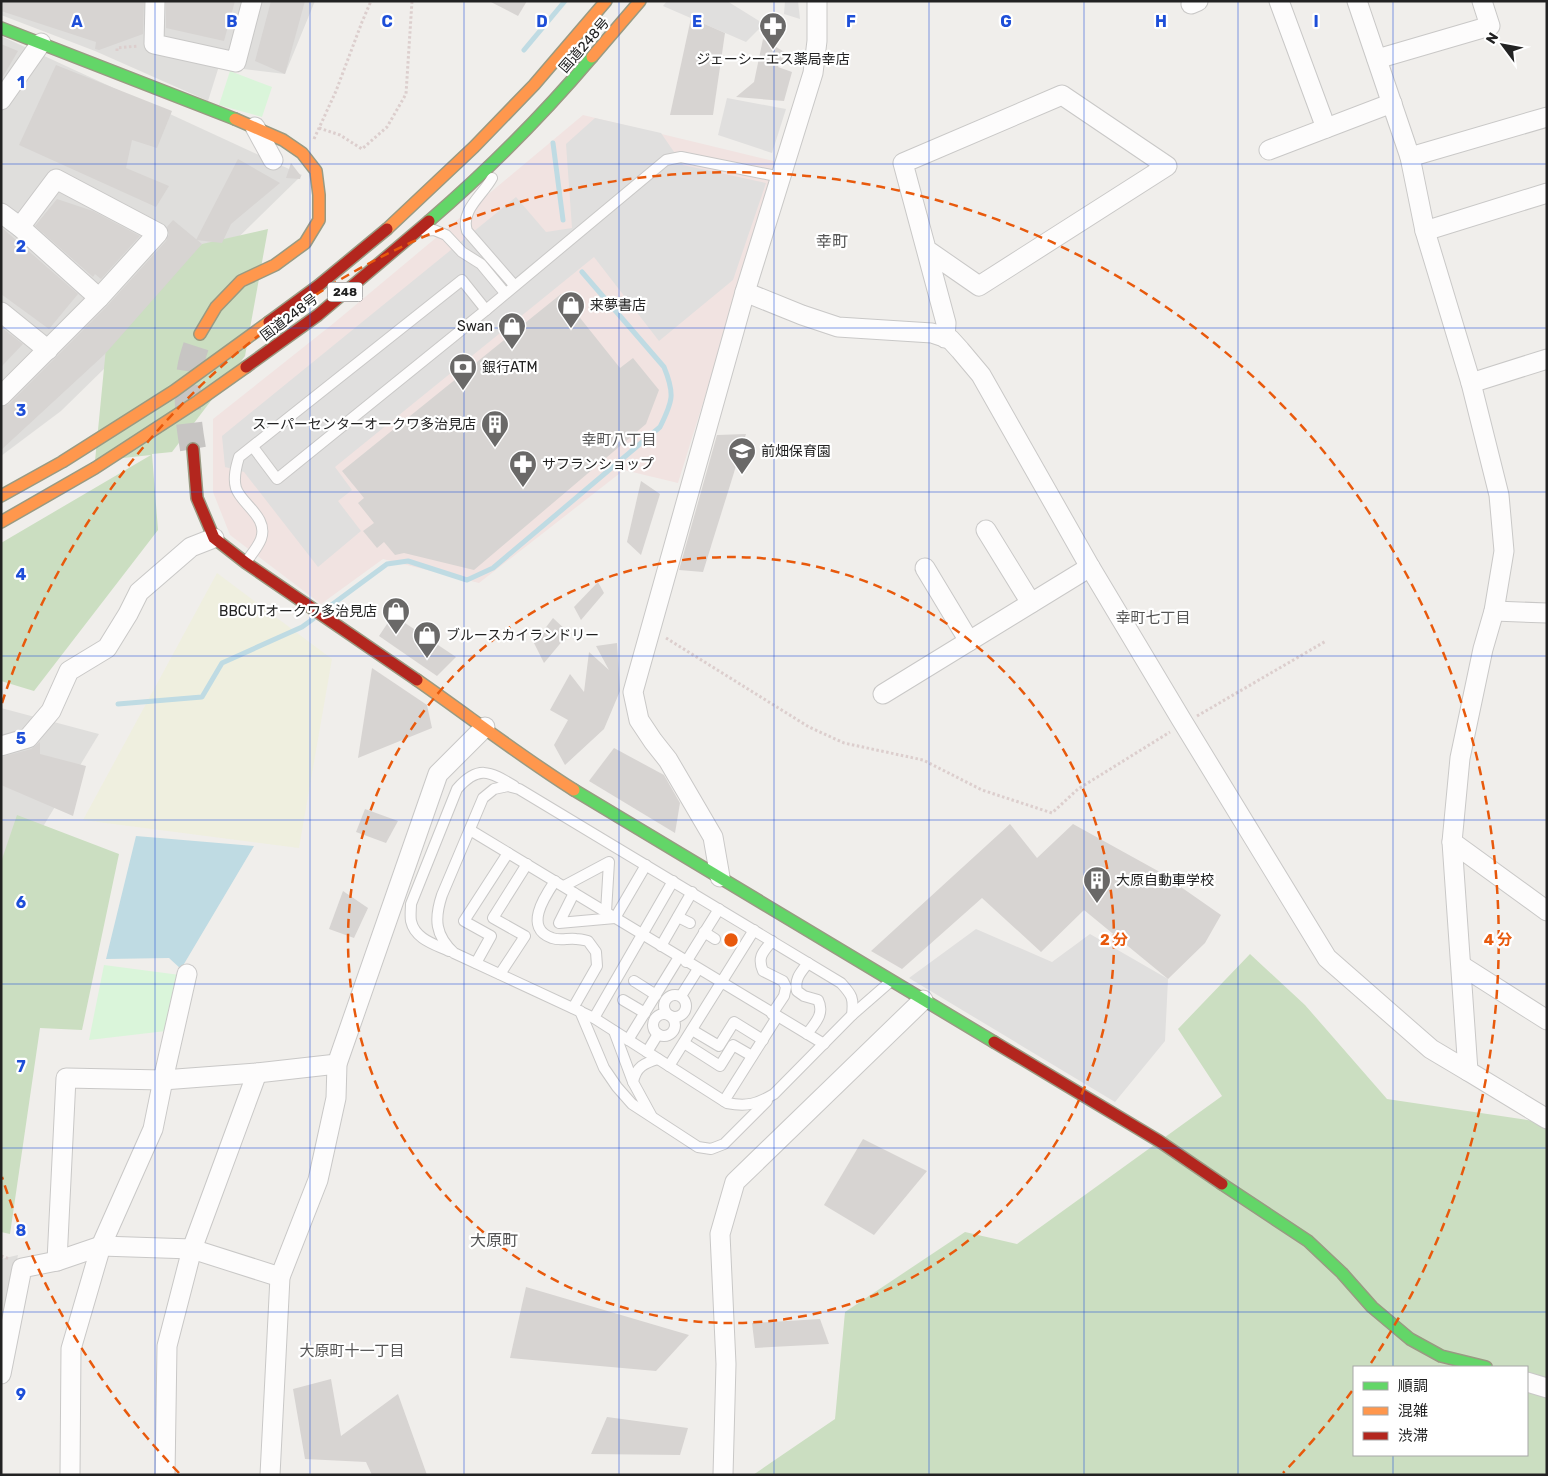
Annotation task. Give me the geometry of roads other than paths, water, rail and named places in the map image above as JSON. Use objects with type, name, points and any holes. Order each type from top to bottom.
[{"type":"main road","name":"国道248号","points":[[1,496],[62,462],[174,391],[325,280],[393,224],[474,147],[534,85],[606,1]]},
{"type":"main road","name":"国道248号","points":[[1,522],[95,468],[198,401],[318,315],[457,197],[502,154],[569,84],[640,1]]},
{"type":"main road","points":[[1,28],[282,140],[302,153],[316,171],[319,195],[319,220],[305,243],[275,265],[241,281],[216,307],[200,334]]},
{"type":"main road","points":[[193,450],[197,498],[214,538],[246,563],[485,727],[529,761],[586,798],[1159,1141],[1308,1241],[1342,1273],[1372,1307],[1410,1339],[1441,1356],[1482,1366]]},
{"type":"street","points":[[155,1],[154,44],[236,62],[252,1]]},
{"type":"street","points":[[720,878],[713,837],[668,760],[652,741],[639,720],[632,692],[746,292],[813,73],[817,41],[817,1]]},
{"type":"street","points":[[1279,1],[1326,128]]},
{"type":"street","points":[[1358,1],[1410,158],[1426,231],[1471,383],[1499,495],[1504,551],[1494,612],[1483,649],[1460,758],[1452,842],[1468,1071]]},
{"type":"street","points":[[1377,59],[1490,26],[1482,1]]},
{"type":"street","points":[[1,100],[40,43]]},
{"type":"street","points":[[927,250],[979,286],[1167,166],[1062,95],[903,163],[946,323],[945,338]]},
{"type":"street","points":[[1269,150],[1392,103]]},
{"type":"street","points":[[1410,158],[1547,117]]},
{"type":"street","points":[[255,128],[273,160]]},
{"type":"street","points":[[1,396],[99,298],[158,233],[56,179],[20,227]]},
{"type":"street","points":[[1426,231],[1547,193]]},
{"type":"street","points":[[1,213],[20,227],[99,298]]},
{"type":"street","points":[[746,292],[802,315],[838,327],[932,332],[950,339],[981,375],[1090,567],[1328,958],[1431,1048],[1547,1119]]},
{"type":"street","points":[[1,312],[48,350]]},
{"type":"street","points":[[1471,383],[1547,359]]},
{"type":"street","points":[[986,530],[1031,603]]},
{"type":"street","points":[[1,746],[28,738],[50,710],[69,671],[107,648],[139,592],[191,547],[214,538]]},
{"type":"street","points":[[882,694],[1090,567]]},
{"type":"street","points":[[925,568],[969,641]]},
{"type":"street","points":[[1494,612],[1547,613]]},
{"type":"street","points":[[270,1475],[280,1277],[318,1180],[336,1098],[337,1064],[438,774],[485,727]]},
{"type":"street","points":[[1452,842],[1547,911]]},
{"type":"street","points":[[1462,966],[1547,1020]]},
{"type":"street","points":[[70,1475],[71,1348],[101,1246],[153,1129],[187,974]]},
{"type":"street","points":[[722,1475],[726,1364],[720,1234],[735,1182],[924,1000]]},
{"type":"street","points":[[56,1262],[66,1078],[163,1080],[257,1073],[337,1064]]},
{"type":"street","points":[[165,1475],[168,1346],[192,1249],[257,1073]]},
{"type":"street","points":[[1,1374],[22,1268],[56,1262],[101,1246],[192,1249],[280,1277]]},
{"type":"street","points":[[1528,1382],[1547,1388]]},
{"type":"lane","points":[[502,154],[492,180],[466,215],[464,223],[467,231],[514,286]]},
{"type":"lane","points":[[253,447],[277,479],[486,310],[666,160],[681,157],[781,177]]},
{"type":"lane","points":[[416,231],[434,230],[446,235],[462,252],[481,264],[505,293]]},
{"type":"lane","points":[[246,563],[261,538],[262,525],[252,509],[236,490],[234,476],[238,457],[462,280],[486,310]]},
{"type":"lane","points":[[774,1094],[759,1102],[741,1106],[724,1101],[594,1018],[424,940],[416,932],[411,921],[411,904],[457,790],[466,779],[477,773],[487,772],[498,776],[841,983],[851,994],[854,1003],[852,1015]]},
{"type":"lane","points":[[454,953],[444,943],[438,928],[437,911],[442,895],[483,798],[494,790],[508,786],[519,789]]},
{"type":"lane","points":[[470,830],[824,1044]]},
{"type":"lane","points":[[476,963],[492,936],[464,921],[508,853]]},
{"type":"lane","points":[[610,915],[609,862],[559,884],[540,905],[537,918],[541,931],[552,938],[563,940],[575,938],[588,941],[596,952],[597,966],[577,1010],[604,1068],[613,1081],[632,1104],[698,1147],[712,1149],[724,1144],[852,1015],[892,980]]},
{"type":"lane","points":[[500,974],[525,936],[493,918],[527,864]]},
{"type":"lane","points":[[574,893],[559,923],[610,915],[646,865]]},
{"type":"lane","points":[[594,1018],[673,881]]},
{"type":"lane","points":[[661,946],[692,892]]},
{"type":"lane","points":[[628,1040],[656,995],[719,909]]},
{"type":"lane","points":[[678,917],[690,923]]},
{"type":"lane","points":[[669,1066],[754,930]]},
{"type":"lane","points":[[704,932],[715,939]]},
{"type":"lane","points":[[724,1101],[763,1040],[784,996],[786,987],[783,980],[763,971],[760,964],[761,955],[772,941]]},
{"type":"lane","points":[[807,1034],[821,1015],[822,1007],[818,1000],[804,996],[797,991],[795,984],[808,963]]},
{"type":"lane","points":[[681,996],[698,969]]},
{"type":"lane","points":[[634,981],[656,995]]},
{"type":"lane","points":[[670,1016],[664,1007],[666,1000],[672,995],[681,996],[686,1003],[686,1011],[681,1016],[670,1016],[660,1016],[654,1020],[653,1027],[658,1034],[666,1036],[672,1032],[675,1026],[670,1016]]},
{"type":"lane","points":[[623,1000],[645,1013]]},
{"type":"lane","points":[[692,1030],[719,1046],[734,1022],[763,1040]]},
{"type":"lane","points":[[614,1031],[633,1082],[651,1116]]},
{"type":"lane","points":[[647,1052],[658,1034]]},
{"type":"lane","points":[[684,1043],[720,1066],[733,1046],[752,1056]]},
{"type":"lane","points":[[633,1082],[639,1067],[646,1062],[658,1059]]},
{"type":"water","points":[[136,836],[254,846],[181,969],[169,958],[106,959]]},
{"type":"waterway","points":[[524,50],[565,1]]},
{"type":"waterway","points":[[553,143],[563,220]]},
{"type":"waterway","points":[[326,609],[387,564],[408,561],[467,580],[493,568],[660,427],[668,410],[671,397],[670,384],[664,367],[582,272]]},
{"type":"waterway","points":[[118,704],[202,697],[222,663],[302,627],[313,619]]},
{"type":"tunnel","points":[[193,449],[188,386],[192,360],[200,334]]},
{"type":"place","name":"ジェーシーエス薬局幸店","points":[[773,50]]},
{"type":"place","name":"来夢書店","points":[[571,329]]},
{"type":"place","name":"Swan","points":[[512,350]]},
{"type":"place","name":"銀行ATM","points":[[463,391]]},
{"type":"place","name":"スーパーセンターオークワ多治見店","points":[[495,448]]},
{"type":"place","name":"前畑保育園","points":[[742,475]]},
{"type":"place","name":"サフランショップ","points":[[523,488]]},
{"type":"place","name":"BBCUTオークワ多治見店","points":[[396,635]]},
{"type":"place","name":"ブルースカイランドリー","points":[[427,659]]},
{"type":"place","name":"大原自動車学校","points":[[1097,904]]},
{"type":"district","name":"幸町","points":[[832,241]]},
{"type":"district","name":"幸町八丁目","points":[[619,440]]},
{"type":"district","name":"幸町七丁目","points":[[1153,618]]},
{"type":"district","name":"大原町","points":[[494,1240]]},
{"type":"district","name":"大原町十一丁目","points":[[352,1351]]}]
